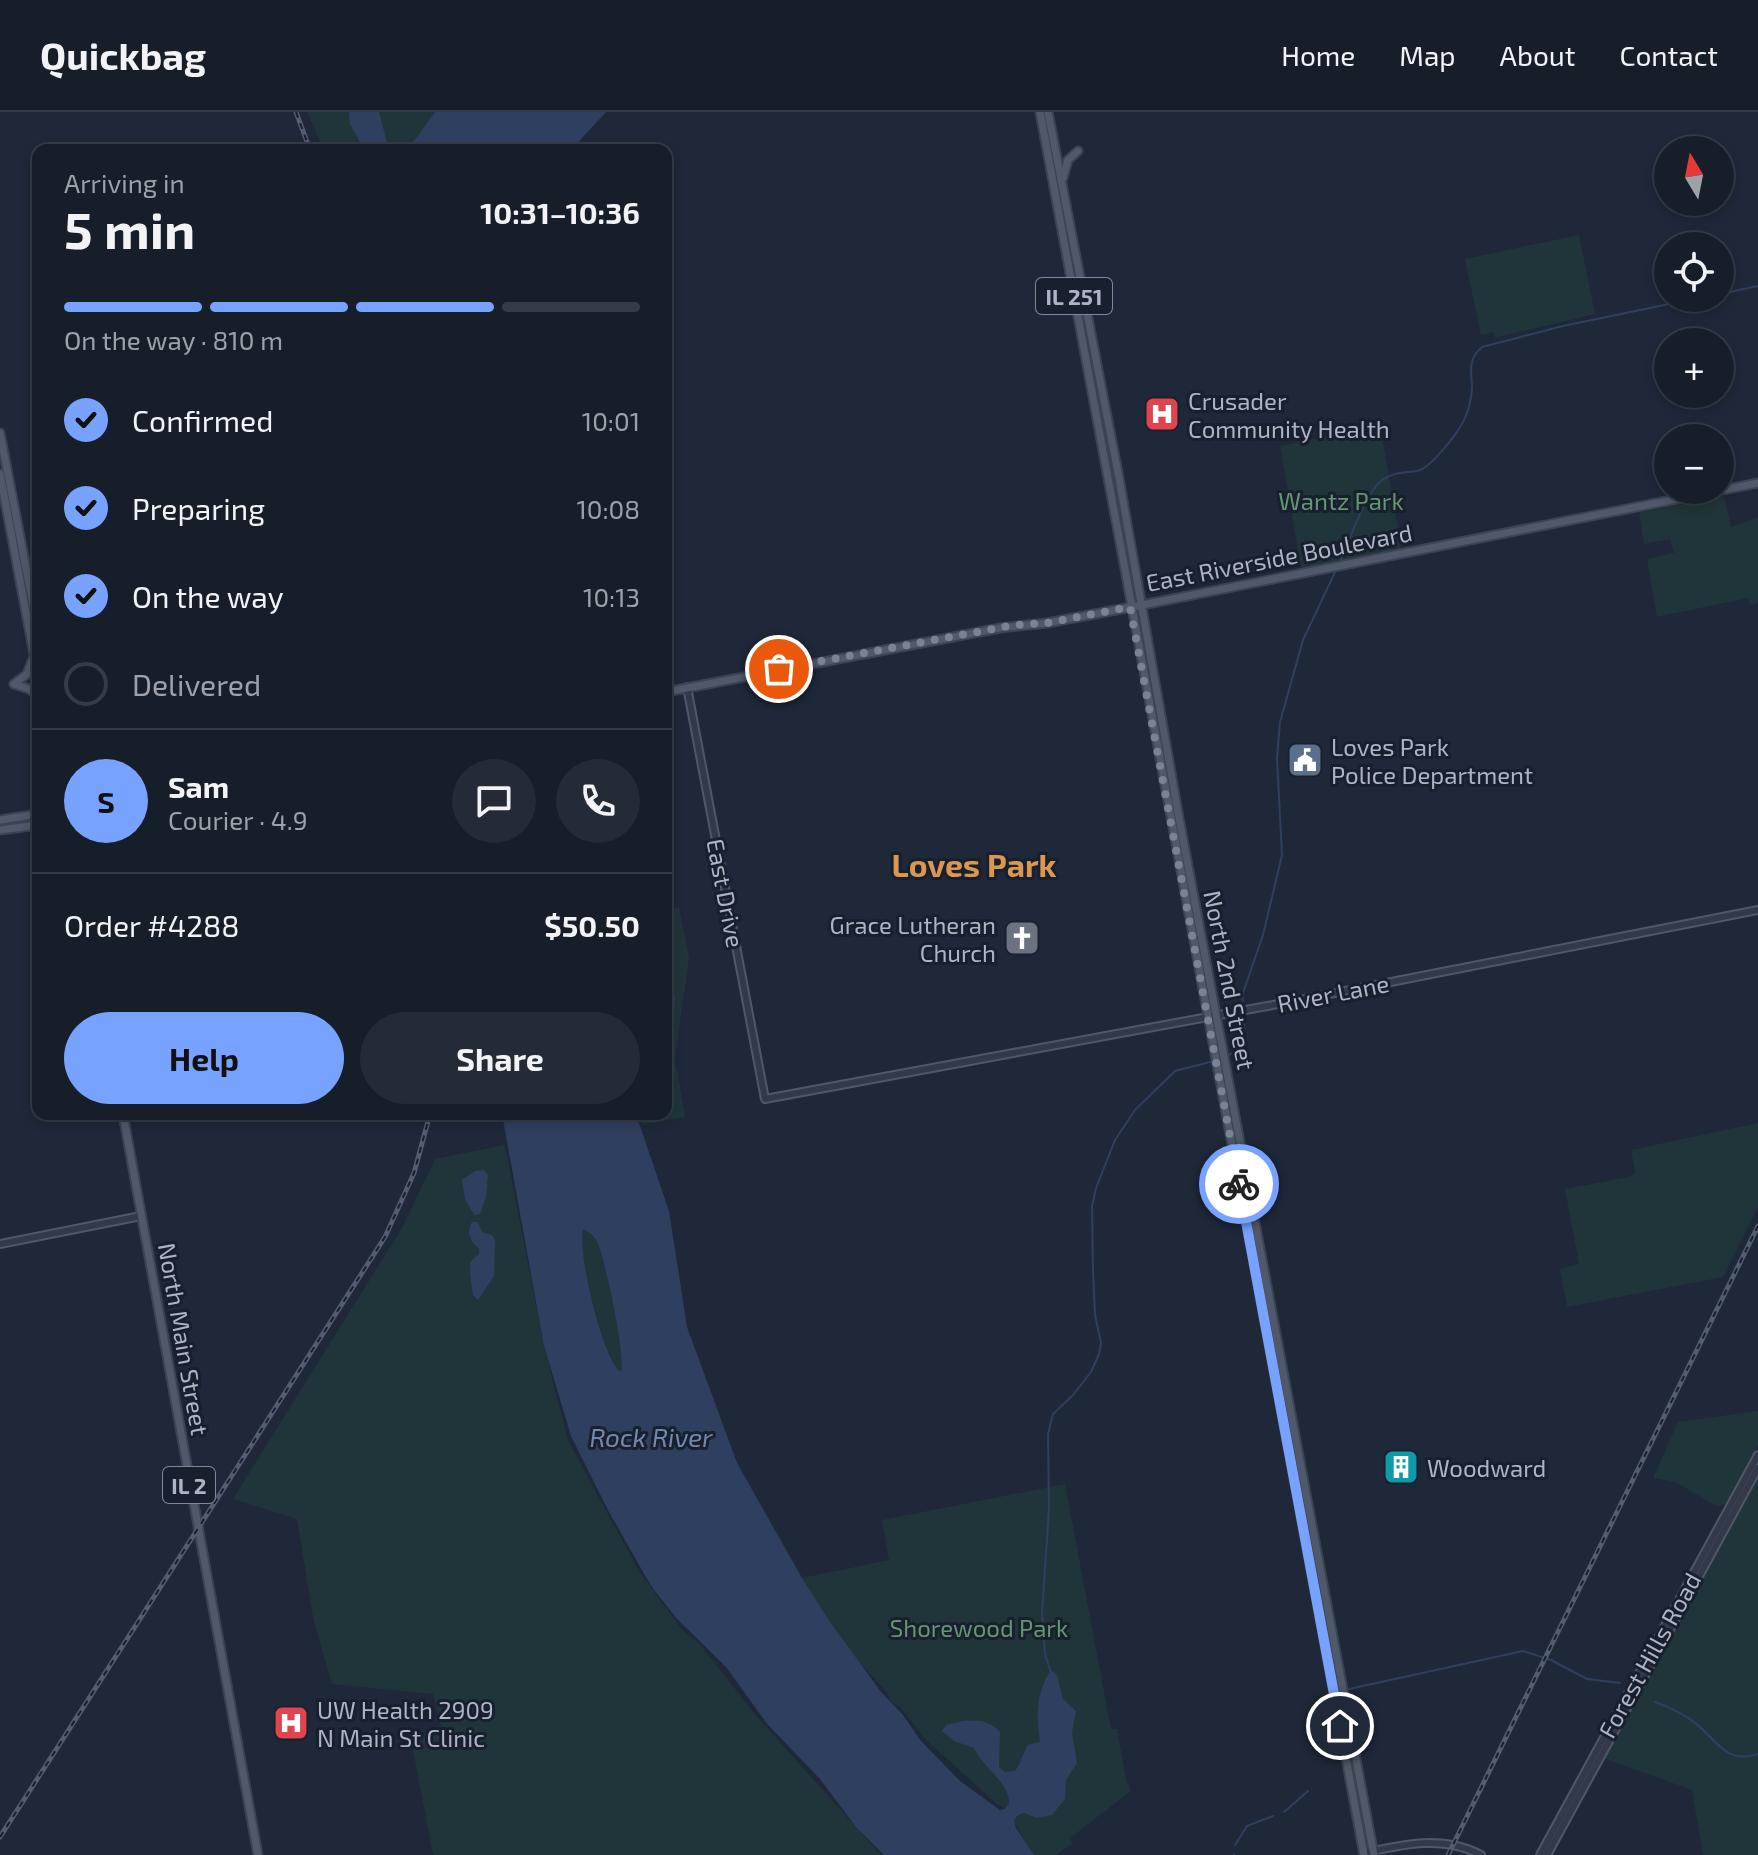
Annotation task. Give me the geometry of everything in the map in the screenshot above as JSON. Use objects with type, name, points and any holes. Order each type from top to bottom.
[{"type":"main road","name":"North 2nd Street","points":[[1040,112],[1130,607],[1212,1015]]},
{"type":"main road","name":"North 2nd Street","points":[[1048,112],[1142,605],[1212,1015],[1364,1854]]},
{"type":"main road","points":[[1062,184],[1066,165],[1078,151]]},
{"type":"main road","points":[[0,433],[32,599]]},
{"type":"main road","points":[[0,474],[32,642]]},
{"type":"main road","name":"East Riverside Boulevard","points":[[672,691],[1014,625],[1047,623],[1142,605],[1758,483]]},
{"type":"main road","points":[[1116,523],[1126,521]]},
{"type":"main road","points":[[32,664],[31,669],[14,684],[32,691]]},
{"type":"main road","points":[[0,820],[32,815]]},
{"type":"main road","points":[[0,830],[32,826]]},
{"type":"main road","name":"North 2nd Street","points":[[1221,1064],[1374,1853]]},
{"type":"main road","name":"North Main Street","points":[[124,1120],[258,1855]]},
{"type":"street","name":"East Drive","points":[[687,687],[765,1099]]},
{"type":"street","name":"River Lane","points":[[765,1099],[1248,1010],[1758,910]]},
{"type":"street","points":[[0,1244],[141,1216]]},
{"type":"street","name":"Forest Hills Road","points":[[1714,1544],[1758,1455]]},
{"type":"street","name":"Forest Hills Road","points":[[1540,1855],[1758,1468]]},
{"type":"street","name":"Forest Hills Road","points":[[1547,1855],[1698,1573]]},
{"type":"street","points":[[1364,1854],[1408,1844],[1447,1843],[1481,1855]]},
{"type":"green space","points":[[307,112],[450,112],[418,144],[321,144]]},
{"type":"green space","points":[[1579,235],[1595,314],[1495,338],[1493,332],[1481,335],[1465,259]]},
{"type":"green space","name":"Wantz Park","points":[[1380,425],[1402,553],[1302,572],[1280,446]]},
{"type":"green space","points":[[1684,504],[1726,504],[1731,527],[1758,517],[1758,603],[1750,605],[1748,598],[1657,617],[1647,559],[1674,553],[1670,539],[1644,544],[1639,513]]},
{"type":"green space","points":[[672,908],[679,908],[689,958],[675,1058],[685,1117],[672,1119]]},
{"type":"green space","points":[[641,1120],[669,1120],[643,1125]]},
{"type":"green space","points":[[1758,1123],[1758,1207],[1723,1277],[1567,1307],[1560,1269],[1579,1264],[1565,1189],[1629,1177],[1635,1173],[1631,1150]]},
{"type":"green space","points":[[505,1145],[544,1346],[568,1440],[639,1571],[682,1630],[699,1643],[754,1713],[881,1855],[433,1855],[411,1739],[441,1727],[433,1694],[332,1684],[313,1617],[297,1519],[233,1499],[402,1228],[435,1159]]},
{"type":"green space","points":[[583,1230],[596,1240],[601,1252],[621,1347],[621,1372],[606,1347],[599,1327],[583,1259]]},
{"type":"green space","points":[[1758,1411],[1758,1445],[1726,1504],[1717,1506],[1675,1482],[1653,1478],[1678,1422]]},
{"type":"green space","points":[[1758,1473],[1758,1855],[1703,1855],[1692,1790],[1603,1758]]},
{"type":"green space","name":"Shorewood Park","points":[[1065,1484],[1111,1729],[1117,1729],[1131,1791],[1070,1838],[1072,1844],[1055,1855],[1032,1855],[1008,1810],[997,1804],[927,1741],[899,1706],[891,1703],[888,1693],[838,1640],[802,1578],[889,1560],[882,1520]]},
{"type":"water","points":[[349,112],[379,112],[387,144],[361,144],[350,124]]},
{"type":"water","points":[[435,112],[606,112],[577,144],[409,144]]},
{"type":"water","points":[[672,984],[675,998],[672,1032]]},
{"type":"water","name":"Rock River","points":[[503,1120],[638,1120],[669,1211],[687,1327],[737,1463],[802,1578],[881,1692],[903,1715],[921,1741],[960,1781],[1000,1810],[1009,1803],[1000,1782],[974,1748],[954,1741],[942,1731],[946,1725],[960,1722],[988,1723],[1000,1732],[999,1767],[1005,1772],[1015,1771],[1028,1745],[1040,1742],[1040,1696],[1051,1670],[1057,1675],[1063,1699],[1076,1711],[1072,1733],[1077,1763],[1066,1780],[1065,1799],[1052,1815],[1037,1818],[1024,1813],[1014,1820],[1034,1855],[884,1855],[856,1827],[820,1779],[768,1725],[726,1667],[677,1619],[651,1586],[571,1436],[544,1346]],"holes":[[[583,1230],[591,1234],[605,1267],[618,1328],[621,1372],[607,1348],[593,1305],[582,1242]]]},
{"type":"water","points":[[484,1170],[488,1175],[486,1197],[480,1214],[474,1215],[465,1199],[462,1180],[475,1171]]},
{"type":"water","points":[[472,1222],[478,1222],[482,1232],[492,1235],[495,1240],[494,1276],[478,1300],[473,1295],[470,1273],[470,1263],[479,1254],[479,1248],[470,1236]]},
{"type":"waterway","points":[[1734,291],[1758,286]]},
{"type":"waterway","points":[[1339,563],[1376,486],[1390,476],[1422,469],[1442,451],[1460,428],[1470,400],[1472,360],[1482,347],[1654,307]]},
{"type":"waterway","points":[[1227,1056],[1236,1051],[1244,1037],[1243,993],[1263,935],[1282,855],[1277,758],[1280,722],[1303,640],[1337,568]]},
{"type":"waterway","points":[[1051,1673],[1045,1654],[1042,1613],[1049,1509],[1048,1434],[1053,1414],[1091,1372],[1099,1354],[1101,1343],[1095,1315],[1093,1271],[1092,1206],[1096,1188],[1115,1140],[1135,1110],[1175,1071],[1214,1061]]},
{"type":"waterway","points":[[1349,1689],[1523,1651],[1551,1660],[1587,1679],[1620,1683]]},
{"type":"waterway","points":[[1655,1702],[1690,1719],[1725,1751],[1739,1756],[1758,1754]]},
{"type":"waterway","points":[[1284,1812],[1308,1791]]},
{"type":"waterway","points":[[1235,1845],[1247,1826],[1273,1816]]},
{"type":"railway","points":[[296,112],[308,144]]},
{"type":"railway","points":[[0,1837],[385,1237],[414,1173],[428,1120]]},
{"type":"railway","points":[[1448,1855],[1758,1226]]},
{"type":"way so far","points":[[779,669],[1014,625],[1047,623],[1130,607],[1239,1184]]},
{"type":"place","name":"Crusader Community Health","points":[[1162,414]]},
{"type":"place","name":"Loves Park Police Department","points":[[1305,760]]},
{"type":"place","name":"Grace Lutheran Church","points":[[1022,938]]},
{"type":"place","name":"Woodward","points":[[1401,1467]]},
{"type":"place","name":"UW Health 2909 N Main St Clinic","points":[[291,1723]]},
{"type":"district","name":"Loves Park","points":[[974,864]]},
{"type":"route","points":[[1239,1184],[1340,1726]]}]
